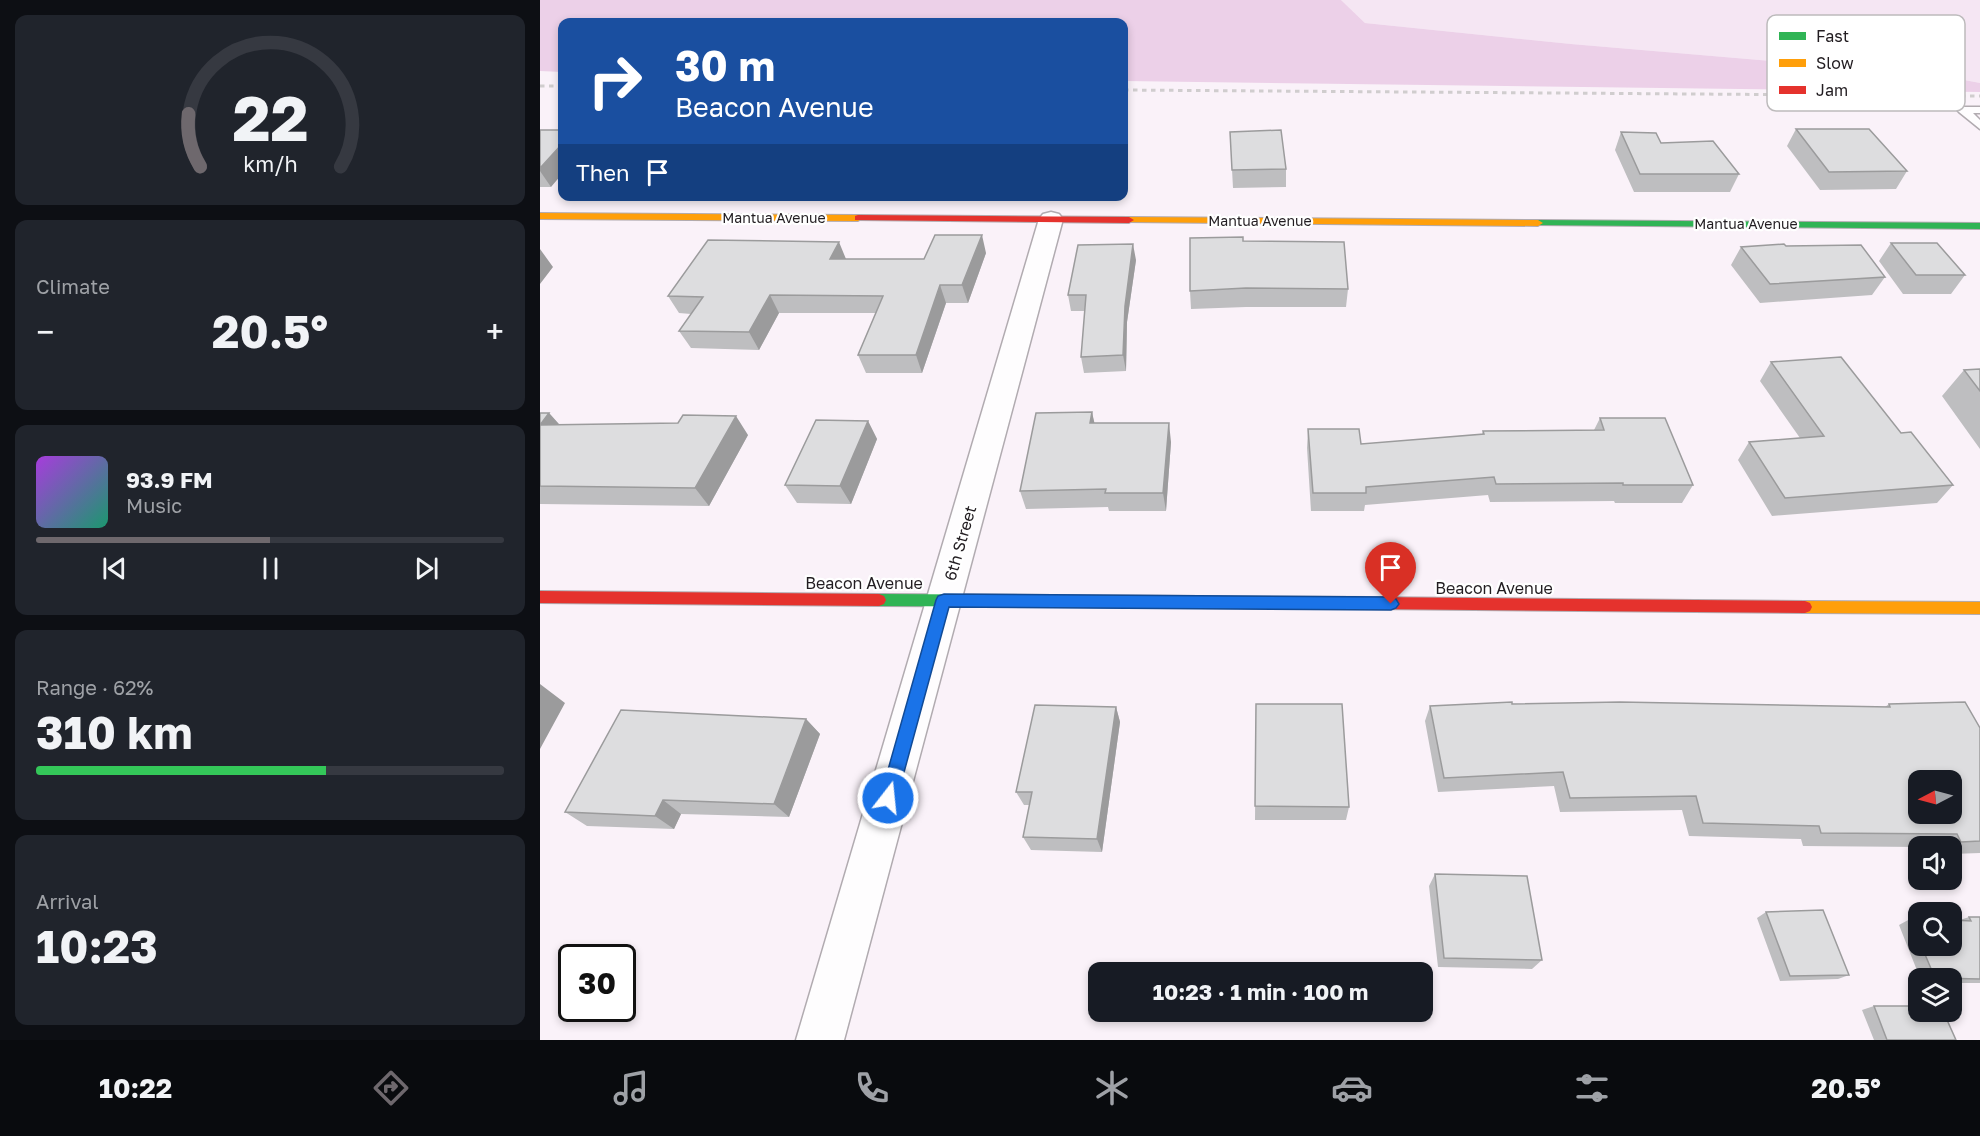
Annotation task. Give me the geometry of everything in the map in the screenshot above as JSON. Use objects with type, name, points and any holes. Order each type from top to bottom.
[{"type":"street","name":"Mantua Avenue","points":[[540,216],[1980,226]]},
{"type":"street","name":"6th Street","points":[[820,1040],[1051,219]]},
{"type":"street","name":"Beacon Avenue","points":[[540,597],[1980,608]]},
{"type":"lane","points":[[1964,111],[1980,126]]},
{"type":"shaded area","points":[[540,0],[1341,0],[1365,23],[1767,61],[1767,89],[1128,81],[1128,18],[558,18],[558,72],[540,71]]},
{"type":"shaded area","points":[[1341,0],[1980,0],[1980,83],[1965,80],[1965,15],[1767,15],[1767,61],[1365,23]]},
{"type":"shaded area","points":[[1965,80],[1980,83],[1980,92],[1965,92]]},
{"type":"building","points":[[1796,129],[1869,129],[1907,171],[1829,172]]},
{"type":"building","points":[[540,130],[558,130],[558,148],[540,168]]},
{"type":"building","points":[[1281,130],[1286,169],[1232,170],[1230,132]]},
{"type":"building","points":[[1621,132],[1656,133],[1661,143],[1713,141],[1739,174],[1640,174]]},
{"type":"building","points":[[935,235],[982,235],[962,285],[940,285],[916,355],[858,355],[883,296],[770,295],[749,332],[679,331],[703,297],[668,296],[708,240],[839,242],[830,259],[924,259]]},
{"type":"building","points":[[1243,237],[1243,241],[1344,242],[1348,289],[1246,288],[1190,291],[1190,238]]},
{"type":"building","points":[[1891,243],[1937,243],[1965,275],[1916,275]]},
{"type":"building","points":[[1133,244],[1125,306],[1123,355],[1081,357],[1086,295],[1068,295],[1078,245]]},
{"type":"building","points":[[1784,244],[1786,246],[1861,245],[1885,277],[1770,284],[1741,247]]},
{"type":"building","points":[[1841,357],[1901,433],[1911,432],[1953,485],[1785,498],[1749,442],[1824,436],[1771,362]]},
{"type":"building","points":[[1980,369],[1980,391],[1964,370]]},
{"type":"building","points":[[1092,412],[1090,423],[1169,423],[1163,493],[1105,493],[1106,489],[1020,491],[1036,413]]},
{"type":"building","points":[[540,413],[549,413],[540,425]]},
{"type":"building","points":[[683,415],[736,416],[695,488],[540,486],[540,425],[678,423]]},
{"type":"building","points":[[1600,418],[1665,418],[1693,485],[1496,484],[1494,477],[1366,487],[1366,493],[1313,493],[1308,429],[1359,429],[1361,444],[1484,434],[1483,431],[1604,430]]},
{"type":"building","points":[[816,420],[868,421],[840,486],[785,485]]},
{"type":"building","points":[[1512,702],[1512,704],[1620,702],[1890,707],[1889,704],[1965,702],[1980,728],[1980,841],[1962,842],[1962,836],[1957,834],[1821,833],[1819,826],[1703,823],[1696,796],[1570,798],[1563,772],[1444,778],[1430,706]]},
{"type":"building","points":[[1256,704],[1342,704],[1349,807],[1255,806]]},
{"type":"building","points":[[1035,705],[1116,707],[1097,839],[1023,837],[1032,792],[1016,792]]},
{"type":"building","points":[[621,710],[806,719],[774,804],[663,800],[655,816],[565,812]]},
{"type":"building","points":[[1435,874],[1527,876],[1542,960],[1444,958]]},
{"type":"building","points":[[1823,910],[1849,975],[1790,976],[1766,912]]},
{"type":"building","points":[[1969,917],[1980,917],[1980,979],[1962,979],[1962,968],[1931,968],[1926,956],[1962,956],[1962,921],[1971,921]]},
{"type":"building","points":[[1874,1006],[1908,1006],[1908,1022],[1948,1022],[1956,1040],[1887,1040]]},
{"type":"railway","points":[[540,86],[558,86]]},
{"type":"railway","points":[[1128,90],[1767,95]]},
{"type":"railway","points":[[1965,96],[1980,96]]},
{"type":"traffic: fast","points":[[1538,223],[1980,226]]},
{"type":"traffic: fast","points":[[879,600],[1370,603]]},
{"type":"traffic: slow","points":[[540,216],[858,218]]},
{"type":"traffic: slow","points":[[1129,220],[1538,223]]},
{"type":"traffic: slow","points":[[1805,607],[1980,608]]},
{"type":"traffic: jam","points":[[858,218],[1129,220]]},
{"type":"traffic: jam","points":[[540,597],[879,600]]},
{"type":"traffic: jam","points":[[1370,603],[1805,607]]},
{"type":"route","points":[[888,798],[944,600],[1391,604]]}]
